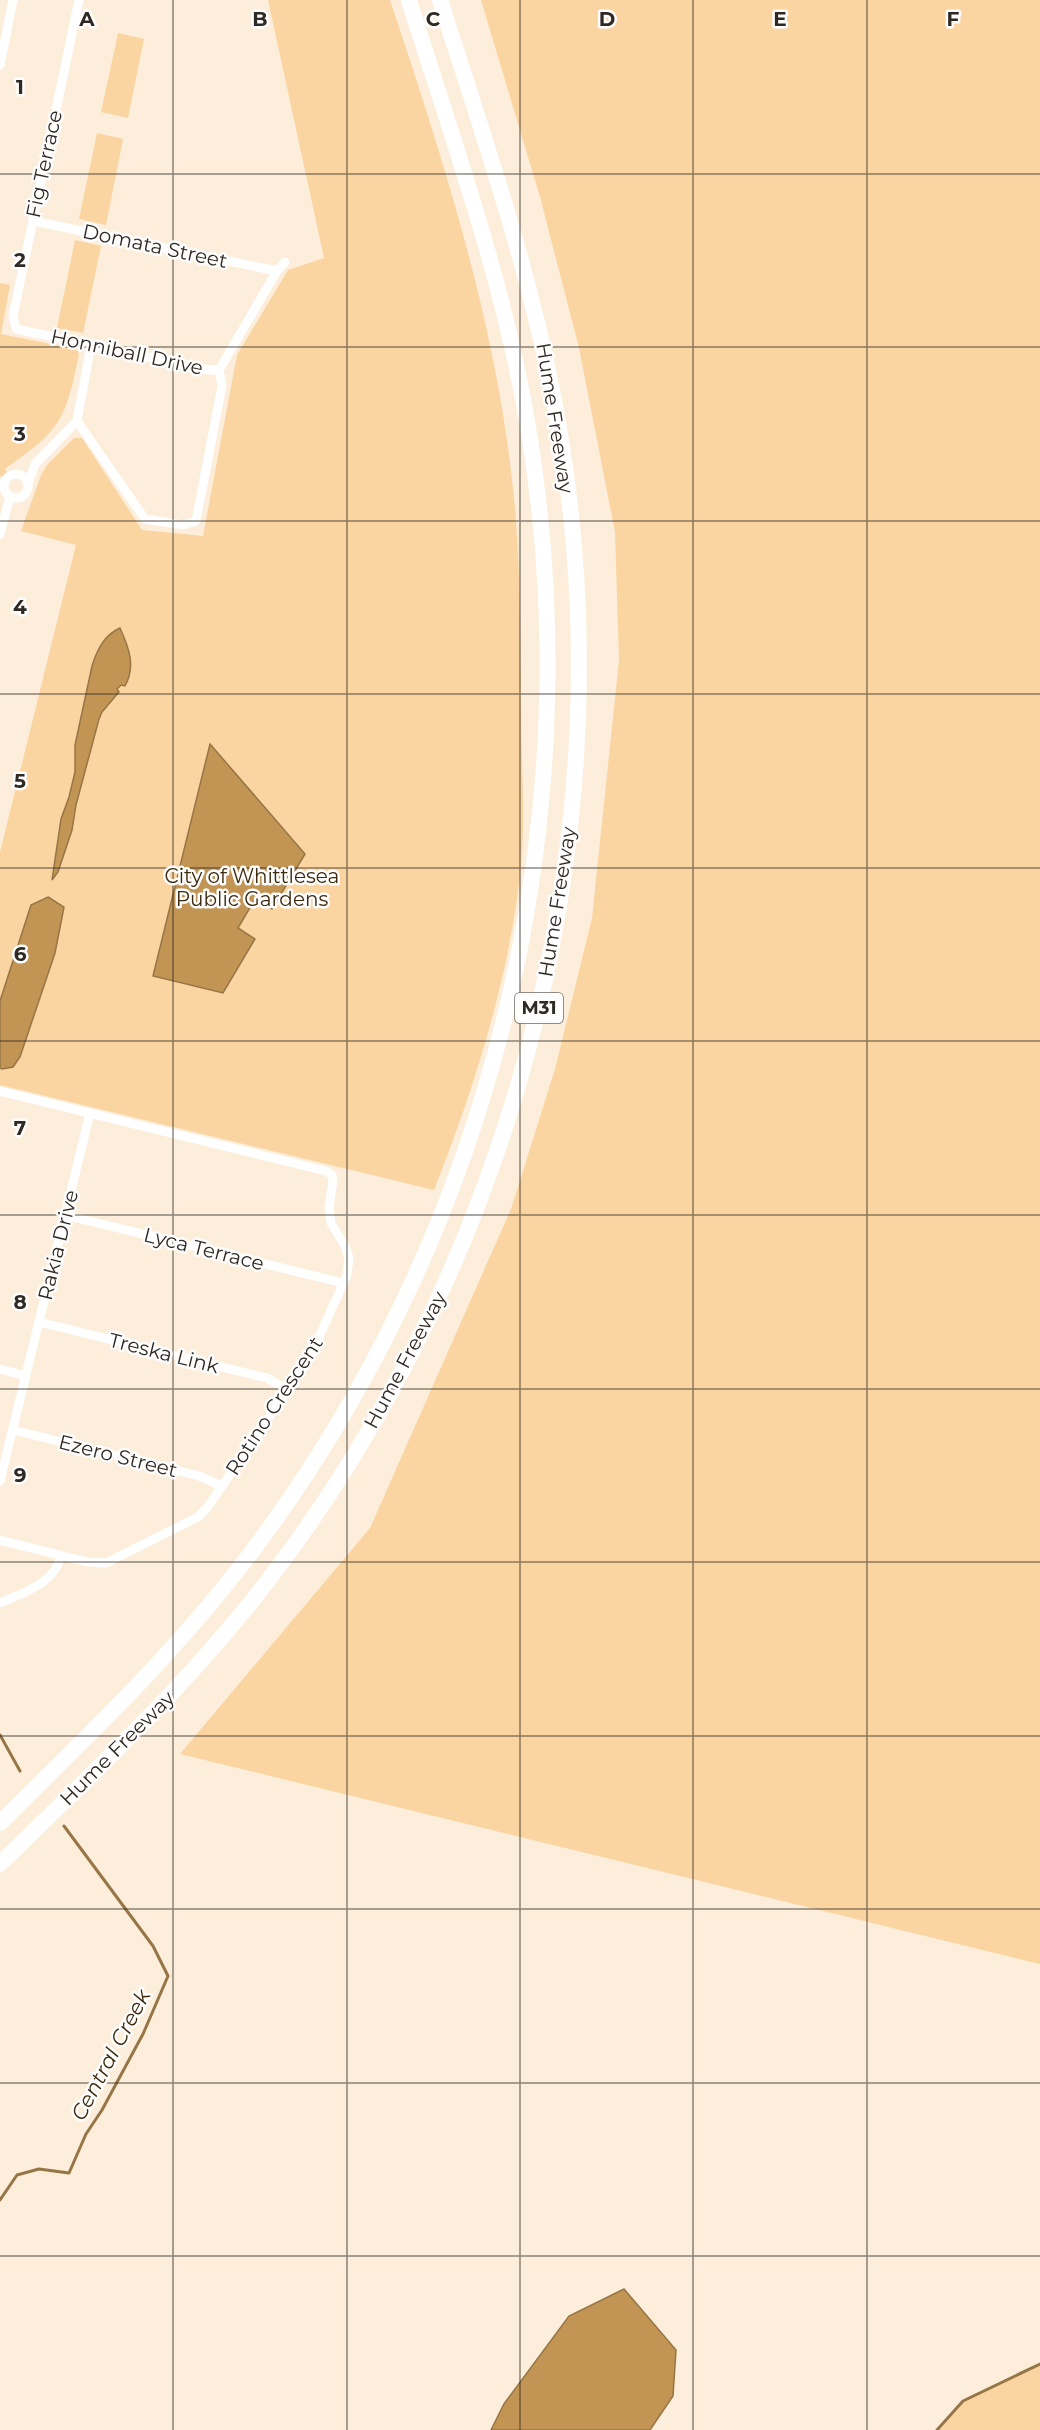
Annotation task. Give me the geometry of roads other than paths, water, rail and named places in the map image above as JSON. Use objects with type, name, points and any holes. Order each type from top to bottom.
[{"type":"highway","name":"Hume Freeway","points":[[0,1823],[103,1721],[200,1618],[255,1547],[310,1468],[364,1378],[393,1323],[446,1207],[487,1086],[507,1009],[530,898],[544,782],[548,669],[543,551],[528,427],[502,304],[487,246],[409,0]]},
{"type":"highway","name":"Hume Freeway","points":[[0,1864],[124,1743],[203,1660],[274,1573],[338,1481],[403,1371],[459,1253],[504,1134],[535,1025],[560,899],[575,773],[578,709],[575,564],[560,432],[538,323],[522,259],[440,0]]},
{"type":"street","points":[[0,65],[14,0]]},
{"type":"street","name":"Fig Terrace","points":[[16,329],[13,316],[79,0]]},
{"type":"street","name":"Domata Street","points":[[33,221],[277,271]]},
{"type":"street","name":"Honniball Drive","points":[[16,329],[219,370],[223,367],[277,271],[285,262]]},
{"type":"street","points":[[6,478],[35,464],[76,421],[91,345]]},
{"type":"street","points":[[76,421],[145,519],[183,525],[196,521],[222,386],[219,370]]},
{"type":"street","points":[[5,492],[21,497],[27,489],[35,464]]},
{"type":"street","points":[[6,478],[23,476],[28,484]]},
{"type":"street","points":[[0,534],[6,478]]},
{"type":"street","name":"Rotino Crescent","points":[[0,1091],[329,1173],[333,1181],[328,1208],[331,1223],[345,1246],[349,1258],[349,1270],[315,1347],[222,1486],[198,1517],[111,1562],[94,1563],[0,1540]]},
{"type":"street","name":"Rakia Drive","points":[[0,1481],[90,1113]]},
{"type":"street","name":"Lyca Terrace","points":[[66,1215],[343,1283]]},
{"type":"street","name":"Treska Link","points":[[39,1322],[267,1378],[288,1389]]},
{"type":"street","points":[[0,1370],[26,1376]]},
{"type":"street","name":"Ezero Street","points":[[13,1430],[200,1476],[222,1486]]},
{"type":"street","points":[[0,1603],[47,1580],[58,1568],[61,1556]]},
{"type":"waterway","name":"Central Creek","points":[[0,1735],[20,1771]]},
{"type":"waterway","name":"Central Creek","points":[[0,2200],[17,2175],[39,2169],[69,2173],[86,2134],[102,2110],[143,2034],[168,1976],[153,1946],[64,1826]]},
{"type":"waterway","points":[[937,2430],[963,2401],[1040,2364]]},
{"type":"park label","name":"City of Whittlesea Public Gardens","points":[[252,888]]}]
